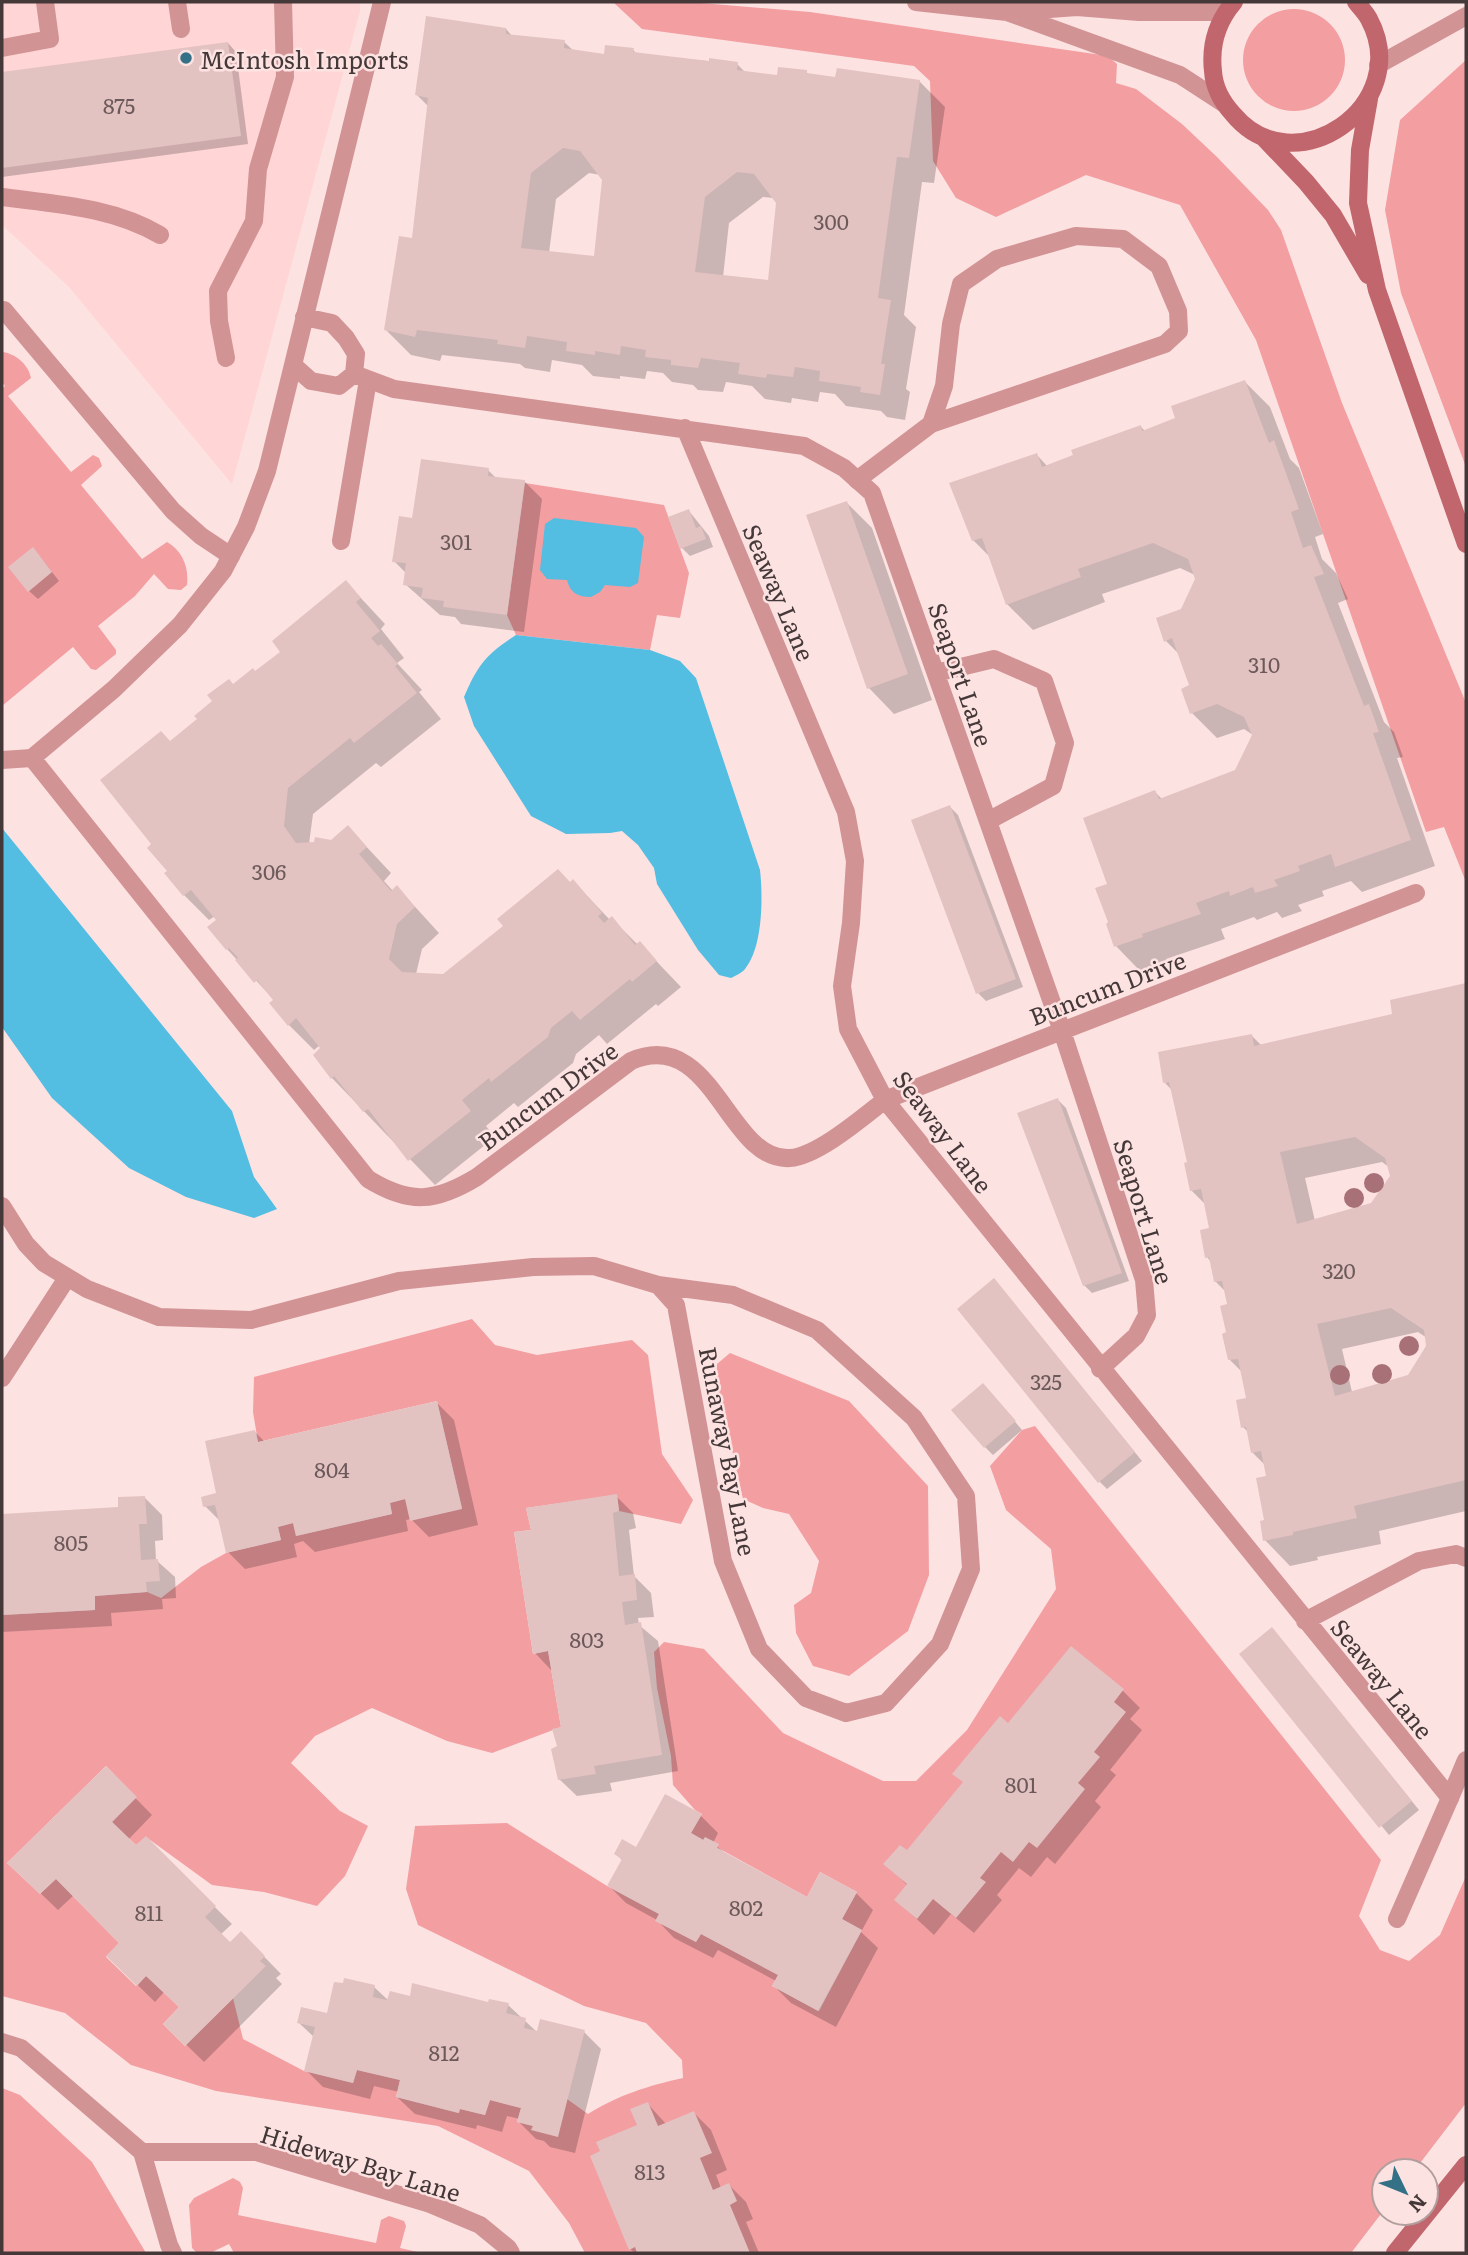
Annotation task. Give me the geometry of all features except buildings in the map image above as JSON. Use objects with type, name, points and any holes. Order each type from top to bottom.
[{"type":"main road","points":[[1356,2],[1369,20],[1377,41],[1378,65],[1360,150],[1359,203],[1377,290],[1466,544]]},
{"type":"main road","points":[[1231,5],[1215,34],[1211,57],[1214,81],[1223,103],[1240,123],[1263,136],[1286,142],[1311,141],[1334,133],[1354,118],[1369,99]]},
{"type":"main road","points":[[1263,136],[1333,215],[1377,290]]},
{"type":"main road","points":[[1395,2253],[1466,2165]]},
{"type":"street","points":[[2,48],[50,39],[45,2]]},
{"type":"street","points":[[177,2],[181,29]]},
{"type":"street","points":[[226,358],[219,321],[218,290],[254,221],[258,169],[285,77],[283,2]]},
{"type":"street","points":[[2,760],[32,758],[114,689],[180,625],[223,571],[246,527],[267,471],[382,2]]},
{"type":"street","points":[[916,2],[1007,12],[1077,6],[1139,12],[1231,5]]},
{"type":"street","points":[[1007,12],[1180,75],[1223,103]]},
{"type":"street","points":[[1378,65],[1466,16]]},
{"type":"street","points":[[2,197],[108,214],[140,223],[160,235]]},
{"type":"street","points":[[858,480],[931,424],[1165,344],[1179,331],[1178,311],[1159,266],[1124,240],[1076,236],[997,259],[961,285],[951,324],[944,386],[931,424]]},
{"type":"street","points":[[2,311],[4,310],[173,511],[201,536],[231,556]]},
{"type":"street","points":[[304,317],[332,323],[356,354],[361,377],[341,541]]},
{"type":"street","points":[[293,365],[311,381],[339,386],[361,377]]},
{"type":"street","name":"Seaport Lane","points":[[361,377],[394,388],[804,446],[844,468],[872,493],[1062,1031],[1144,1280],[1147,1315],[1136,1336],[1100,1369]]},
{"type":"street","name":"Seaway Lane","points":[[685,428],[846,812],[855,861],[851,923],[842,986],[848,1030],[885,1100],[1100,1369],[1450,1798]]},
{"type":"street","points":[[936,673],[995,659],[1044,681],[1065,743],[1053,786],[988,821]]},
{"type":"street","name":"Buncum Drive","points":[[32,758],[368,1179],[388,1192],[408,1198],[454,1191],[477,1177],[631,1061],[645,1055],[659,1054],[673,1058],[690,1068],[713,1090],[756,1147],[770,1155],[789,1158],[809,1153],[885,1100],[1416,893]]},
{"type":"street","name":"Runaway Bay Lane","points":[[2,1206],[26,1244],[44,1263],[87,1289],[159,1317],[251,1320],[399,1281],[533,1267],[594,1266],[658,1284],[733,1295],[817,1329],[914,1418],[966,1496],[971,1569],[940,1644],[886,1703],[846,1713],[806,1698],[759,1649],[723,1561],[676,1305],[658,1284]]},
{"type":"street","points":[[2,1378],[67,1278]]},
{"type":"street","name":"Seaway Lane","points":[[1305,1621],[1419,1561],[1456,1554],[1466,1558]]},
{"type":"street","points":[[1397,1919],[1466,1760]]},
{"type":"street","points":[[2,2042],[21,2048],[142,2151],[173,2253]]},
{"type":"street","name":"Hideway Bay Lane","points":[[142,2151],[257,2152],[430,2204],[480,2225],[511,2253]]},
{"type":"shaded area","points":[[2,2],[360,2],[360,11],[232,484],[69,287],[2,225]]},
{"type":"shaded area","points":[[613,2],[689,2],[810,12],[1108,56],[1117,64],[1116,83],[1136,89],[1182,124],[1217,157],[1268,210],[1281,230],[1342,403],[1466,703],[1466,882],[1444,827],[1426,832],[1256,340],[1180,205],[1086,175],[996,217],[956,198],[933,161],[930,81],[914,66],[642,29]]},
{"type":"shaded area","points":[[1294,9],[1313,13],[1330,24],[1341,41],[1345,60],[1341,79],[1330,96],[1313,107],[1294,111],[1275,107],[1258,96],[1247,79],[1243,60],[1247,41],[1258,24],[1275,13]]},
{"type":"shaded area","points":[[1466,60],[1466,467],[1401,293],[1385,210],[1400,120]]},
{"type":"shaded area","points":[[2,352],[21,360],[31,378],[8,396],[71,472],[93,455],[99,458],[102,466],[81,485],[142,559],[167,542],[173,546],[186,566],[187,585],[181,590],[168,589],[154,574],[135,596],[98,626],[116,650],[116,654],[96,670],[91,669],[73,647],[2,706],[2,389],[5,386],[2,382]]},
{"type":"shaded area","points":[[525,483],[664,505],[689,573],[680,618],[657,615],[650,650],[516,635],[507,615]]},
{"type":"shaded area","points":[[472,1319],[495,1345],[537,1355],[632,1340],[648,1355],[662,1454],[693,1500],[681,1524],[619,1511],[617,1495],[526,1508],[531,1530],[514,1532],[533,1654],[548,1651],[561,1727],[492,1753],[447,1741],[372,1708],[315,1736],[291,1763],[340,1811],[368,1826],[345,1876],[317,1906],[264,1892],[212,1885],[146,1837],[136,1845],[112,1822],[136,1797],[106,1766],[7,1863],[40,1894],[56,1879],[119,1943],[106,1957],[136,1986],[146,1976],[179,2007],[163,2024],[185,2046],[233,1998],[243,2039],[304,2071],[353,2083],[357,2070],[400,2080],[396,2097],[458,2113],[460,2109],[485,2115],[490,2100],[521,2108],[517,2122],[533,2126],[532,2130],[567,2099],[588,2114],[634,2092],[683,2078],[682,2060],[646,2023],[584,2006],[418,1925],[406,1889],[415,1826],[507,1823],[607,1886],[659,1914],[656,1921],[696,1942],[701,1934],[778,1975],[772,1986],[819,2011],[862,1930],[842,1919],[857,1892],[820,1872],[807,1897],[691,1833],[702,1814],[695,1810],[673,1785],[671,1756],[657,1688],[654,1652],[664,1642],[704,1649],[783,1733],[883,1781],[916,1781],[967,1730],[1056,1589],[1051,1549],[1006,1510],[990,1466],[1022,1430],[1035,1426],[1381,1860],[1359,1916],[1380,1950],[1409,1961],[1440,1935],[1466,1876],[1466,2103],[1425,2157],[1370,2157],[1371,2227],[1351,2253],[585,2253],[569,2223],[529,2171],[438,2126],[216,2091],[131,2065],[65,2013],[2,1996],[2,1615],[95,1610],[95,1596],[147,1592],[161,1598],[201,1567],[226,1553],[281,1540],[278,1527],[293,1523],[296,1536],[392,1514],[390,1503],[405,1499],[462,1508],[437,1401],[258,1442],[253,1412],[254,1377]]},
{"type":"shaded area","points":[[730,1353],[849,1401],[928,1486],[929,1575],[908,1631],[849,1676],[813,1666],[796,1633],[794,1605],[811,1593],[819,1561],[789,1514],[763,1508],[743,1499],[716,1378],[717,1364]]},
{"type":"shaded area","points":[[2,2088],[20,2095],[92,2162],[146,2253],[2,2253]]},
{"type":"shaded area","points":[[233,2178],[240,2182],[243,2188],[238,2215],[376,2243],[381,2220],[389,2216],[404,2221],[406,2226],[400,2248],[422,2253],[234,2253],[229,2244],[210,2253],[197,2253],[192,2248],[189,2205],[194,2198]]},
{"type":"water","points":[[554,518],[636,528],[644,537],[638,583],[630,587],[605,585],[600,592],[586,597],[572,591],[567,580],[547,579],[540,570],[545,524]]},
{"type":"water","points":[[516,635],[650,650],[680,661],[696,678],[760,870],[761,907],[758,935],[751,960],[740,973],[731,978],[719,975],[698,950],[657,884],[654,868],[638,845],[622,831],[566,834],[531,816],[474,726],[464,697],[484,661]]},
{"type":"water","points":[[2,828],[232,1111],[254,1177],[277,1209],[254,1218],[186,1197],[129,1168],[52,1098],[2,1027]]},
{"type":"place","name":"McIntosh Imports","points":[[186,58]]}]
